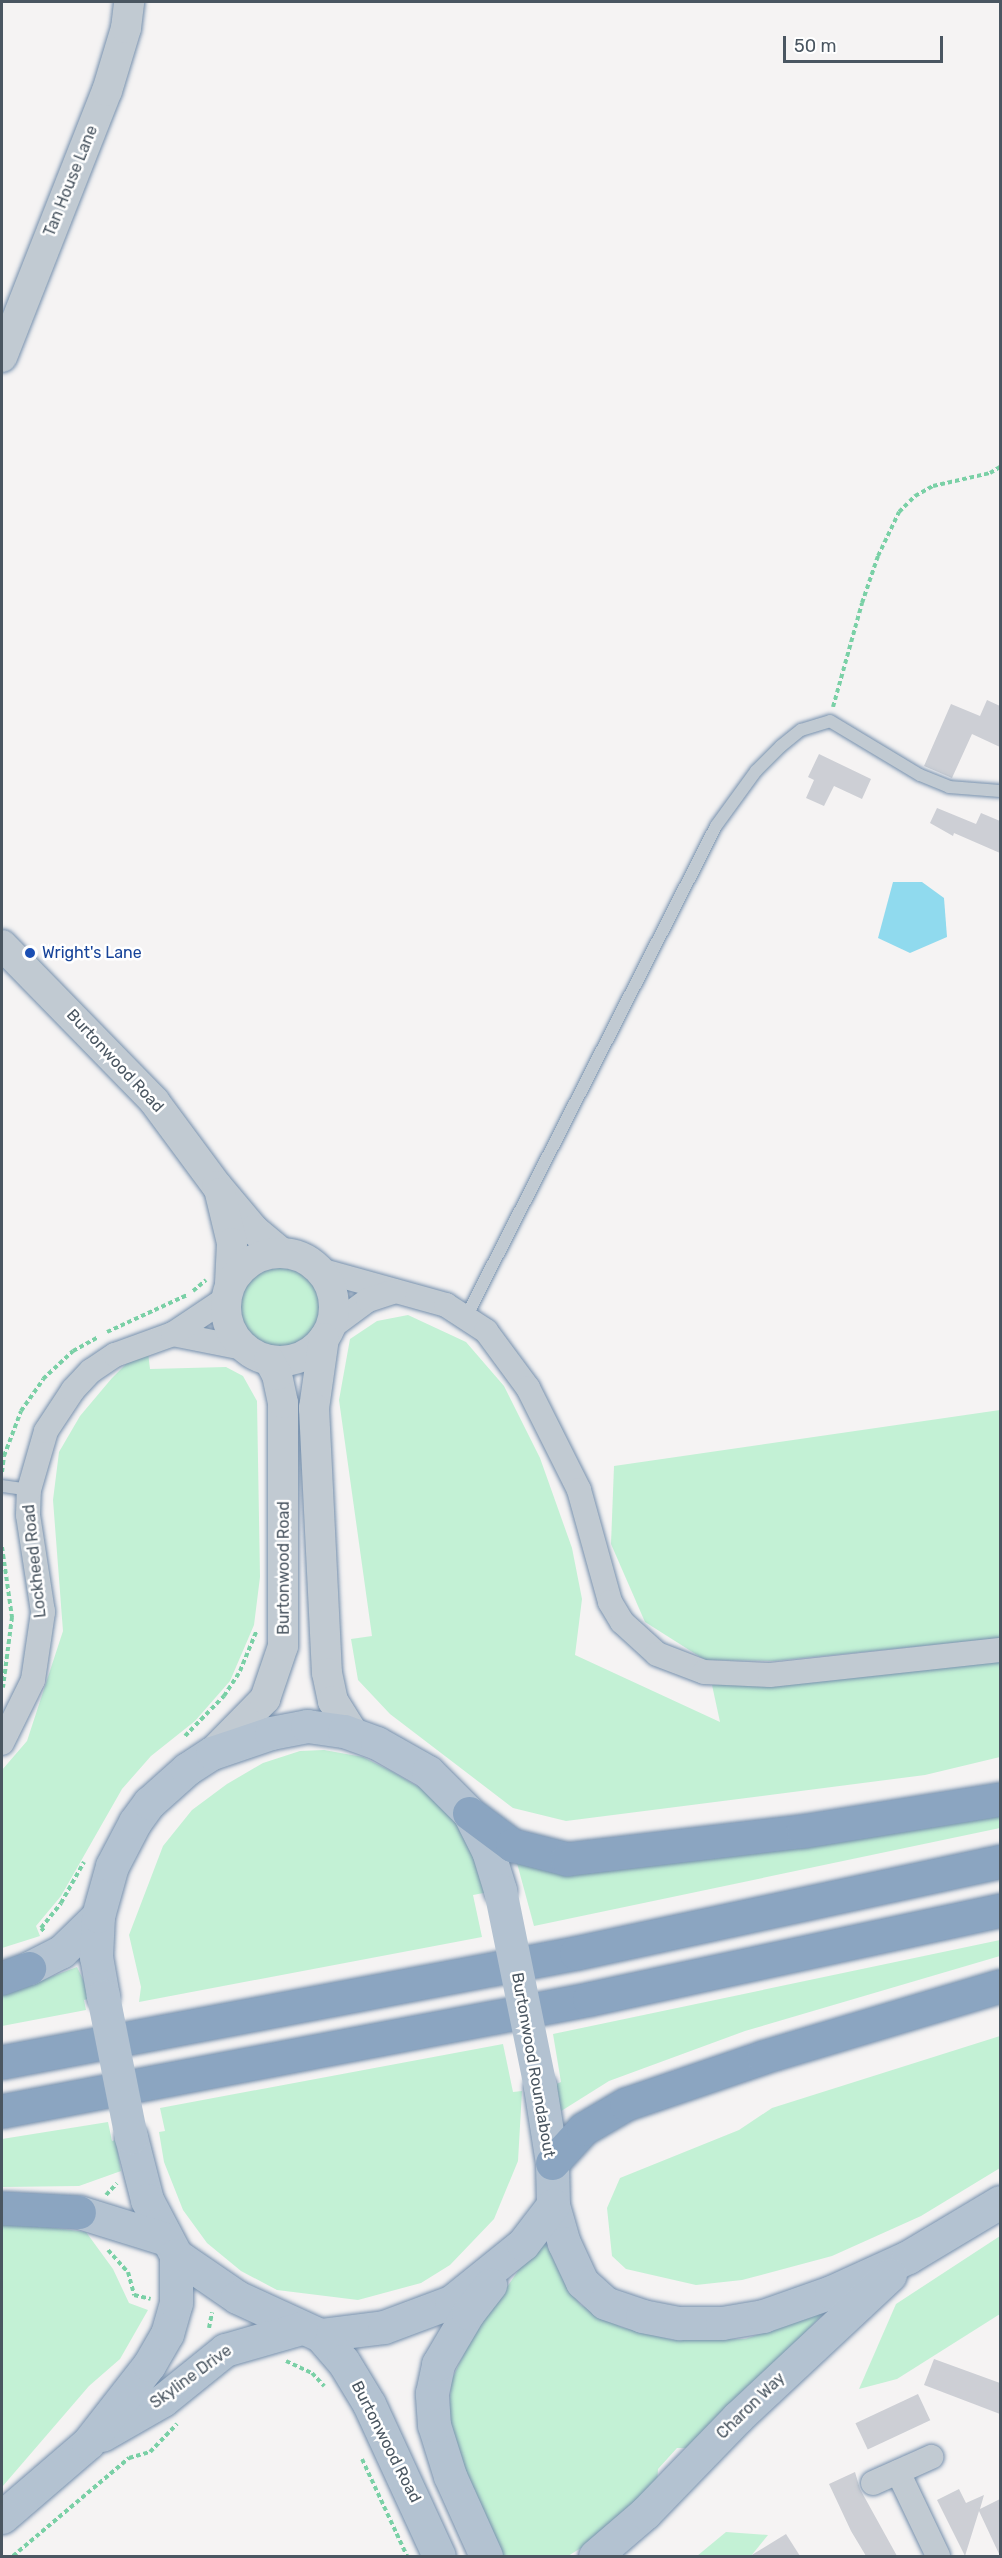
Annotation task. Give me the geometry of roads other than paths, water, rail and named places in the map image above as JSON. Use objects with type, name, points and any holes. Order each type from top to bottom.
[{"type":"highway","points":[[803,1831],[1000,1780]]},
{"type":"highway","points":[[469,1813],[512,1845],[567,1859],[803,1831],[1000,1799]]},
{"type":"highway","points":[[2,2062],[576,1953],[1000,1861]]},
{"type":"highway","points":[[2,2111],[590,2000],[1000,1910]]},
{"type":"highway","points":[[552,2163],[584,2129],[626,2104],[763,2058],[1000,1986]]},
{"type":"highway","points":[[2,2208],[79,2212]]},
{"type":"main road","name":"Burtonwood Roundabout","points":[[171,2247],[140,2183],[96,1957],[98,1916],[112,1866],[135,1822],[169,1783],[212,1753],[307,1726],[353,1733],[428,1772],[469,1813],[488,1851],[500,1890],[540,2087],[552,2163],[553,2205]]},
{"type":"main road","points":[[15,1973],[61,1952],[98,1916]]},
{"type":"main road","name":"Charon Way","points":[[553,2205],[582,2282],[605,2303],[642,2316],[679,2324],[722,2323],[764,2316],[831,2292],[909,2257],[1000,2202]]},
{"type":"main road","points":[[486,2556],[450,2476],[434,2425],[432,2393],[438,2364],[468,2313],[553,2205]]},
{"type":"main road","points":[[79,2212],[171,2247],[237,2297],[310,2331],[384,2327],[425,2314],[476,2285],[523,2244]]},
{"type":"main road","name":"Skyline Drive","points":[[88,2443],[148,2365],[167,2334],[176,2304],[171,2247]]},
{"type":"main road","name":"Charon Way","points":[[598,2556],[645,2513],[738,2417],[909,2257]]},
{"type":"main road","name":"Skyline Drive","points":[[2,2517],[88,2443],[163,2400],[225,2350],[244,2341],[310,2331]]},
{"type":"main road","name":"Burtonwood Road","points":[[310,2331],[343,2361],[369,2404],[440,2556]]},
{"type":"street","name":"Tan House Lane","points":[[2,357],[107,91],[126,28],[129,2]]},
{"type":"street","name":"Burtonwood Road","points":[[2,945],[154,1101],[217,1186],[255,1230],[280,1252]]},
{"type":"street","name":"Burtonwood Road","points":[[217,1186],[232,1243],[228,1292]]},
{"type":"street","points":[[256,1354],[228,1326],[228,1292],[250,1261],[280,1252],[295,1254],[320,1270],[446,1305],[467,1315],[506,1355],[548,1424],[579,1490],[610,1602],[622,1622],[657,1654],[704,1672],[770,1675],[1000,1650]]},
{"type":"street","points":[[320,1270],[334,1297],[327,1333]]},
{"type":"street","points":[[173,1334],[256,1354],[302,1356],[368,1300],[396,1291]]},
{"type":"street","name":"Lockheed Road","points":[[2,1743],[9,1734],[33,1680],[43,1612],[28,1515],[29,1490],[46,1431],[73,1390],[115,1355],[173,1334],[228,1292]]},
{"type":"street","name":"Burtonwood Road","points":[[327,1333],[314,1408],[327,1673],[333,1701],[353,1733]]},
{"type":"street","name":"Burtonwood Road","points":[[212,1753],[265,1699],[283,1646],[283,1404],[277,1375],[256,1354]]},
{"type":"street","points":[[873,2483],[931,2457]]},
{"type":"street","points":[[898,2472],[938,2556]]},
{"type":"lane","points":[[467,1315],[716,826],[756,771],[781,746],[801,730],[830,721],[920,775],[949,787],[1000,791]]},
{"type":"lane","points":[[2,1486],[29,1490]]},
{"type":"water","points":[[893,882],[922,882],[944,898],[947,937],[910,953],[878,938]]},
{"type":"place","name":"Wright's Lane","points":[[30,953]]}]
